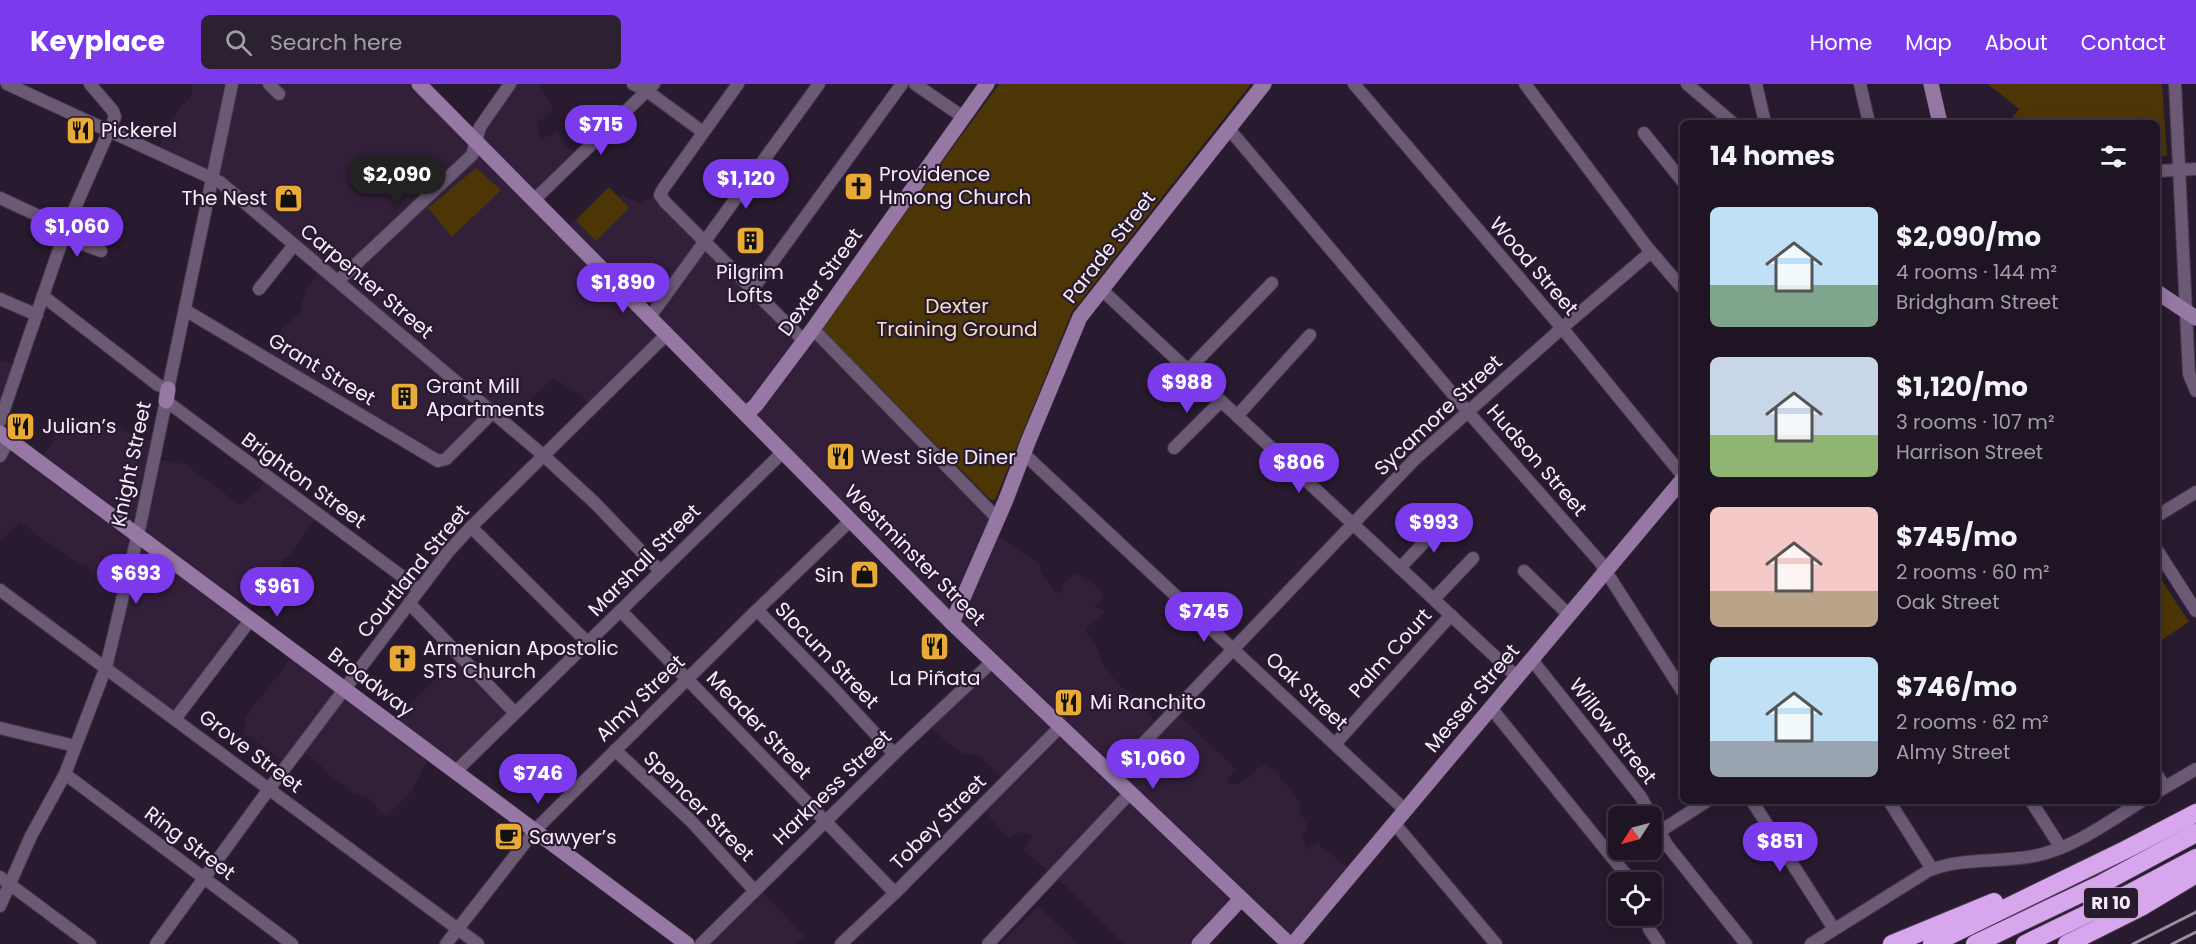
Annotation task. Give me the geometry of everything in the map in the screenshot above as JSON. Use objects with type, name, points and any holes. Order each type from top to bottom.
[{"type":"highway","name":"RI 10","points":[[1932,944],[2059,883],[2196,813]]},
{"type":"highway","points":[[1975,944],[2103,883],[2196,833]]},
{"type":"highway","name":"RI 10","points":[[2025,944],[2115,901],[2196,858]]},
{"type":"highway","points":[[2067,944],[2147,903],[2196,874]]},
{"type":"highway","points":[[1892,944],[2013,895],[2059,883]]},
{"type":"main road","name":"Westminster Street","points":[[419,84],[952,623],[1131,792],[1240,900],[1291,944]]},
{"type":"main road","name":"Dexter Street","points":[[746,414],[756,405],[808,335],[987,84]]},
{"type":"main road","name":"Parade Street","points":[[952,623],[998,519],[1080,317],[1264,84]]},
{"type":"main road","points":[[1931,84],[1939,120]]},
{"type":"main road","points":[[2160,294],[2191,315]]},
{"type":"main road","name":"Broadway","points":[[5,437],[687,944]]},
{"type":"main road","name":"Messer Street","points":[[1291,944],[1532,660],[1680,481]]},
{"type":"main road","points":[[1199,944],[1240,900]]},
{"type":"street","name":"Carpenter Street","points":[[7,84],[213,178],[543,456],[595,503],[660,571]]},
{"type":"street","points":[[0,421],[65,233],[110,131],[115,114],[90,84]]},
{"type":"street","name":"Knight Street","points":[[0,906],[5,881],[65,774],[106,667],[138,535],[232,84]]},
{"type":"street","points":[[269,84],[279,94]]},
{"type":"street","points":[[338,281],[472,155],[480,127],[510,84]]},
{"type":"street","points":[[633,84],[650,87],[703,132]]},
{"type":"street","points":[[738,84],[660,195],[752,290],[808,335],[998,519]]},
{"type":"street","points":[[649,318],[819,84]]},
{"type":"street","points":[[752,290],[902,84]]},
{"type":"street","points":[[915,84],[963,117]]},
{"type":"street","name":"Wood Street","points":[[1354,84],[1562,328],[1680,473]]},
{"type":"street","points":[[1525,84],[1651,252],[1680,286]]},
{"type":"street","points":[[1687,84],[1729,120]]},
{"type":"street","points":[[1756,84],[1764,120]]},
{"type":"street","points":[[1860,84],[1868,120]]},
{"type":"street","points":[[2175,84],[2179,170],[2191,315],[2189,374],[2196,391]]},
{"type":"street","points":[[534,200],[650,87]]},
{"type":"street","name":"Hudson Street","points":[[1229,129],[1468,412],[1606,571],[1680,687]]},
{"type":"street","points":[[1644,133],[1680,178]]},
{"type":"street","points":[[2160,171],[2196,169]]},
{"type":"street","points":[[0,198],[101,251]]},
{"type":"street","points":[[259,289],[294,245]]},
{"type":"street","name":"Sycamore Street","points":[[1113,775],[1415,459],[1651,252]]},
{"type":"street","points":[[1188,370],[1272,284]]},
{"type":"street","points":[[1102,290],[1517,677]]},
{"type":"street","name":"Brighton Street","points":[[43,296],[158,385],[167,395],[419,589]]},
{"type":"street","points":[[0,299],[37,315]]},
{"type":"street","name":"Grant Street","points":[[185,310],[438,461],[446,459],[492,413]]},
{"type":"street","name":"Courtland Street","points":[[156,944],[344,688],[448,552],[666,335]]},
{"type":"street","points":[[1237,416],[1311,335]]},
{"type":"street","points":[[1174,448],[1221,401]]},
{"type":"street","points":[[0,456],[5,437]]},
{"type":"street","name":"Marshall Street","points":[[456,771],[783,452]]},
{"type":"street","name":"Oak Street","points":[[1023,453],[1406,810]]},
{"type":"street","points":[[2160,514],[2196,492]]},
{"type":"street","points":[[1400,568],[1446,519]]},
{"type":"street","name":"Almy Street","points":[[446,944],[535,830],[851,520]]},
{"type":"street","points":[[471,527],[588,642]]},
{"type":"street","points":[[2160,555],[2196,611]]},
{"type":"street","points":[[1434,599],[1473,558]]},
{"type":"street","points":[[1524,571],[1569,615]]},
{"type":"street","name":"Grove Street","points":[[0,590],[478,944]]},
{"type":"street","points":[[409,603],[515,713]]},
{"type":"street","name":"Slocum Street","points":[[757,610],[894,754]]},
{"type":"street","name":"Meader Street","points":[[621,611],[895,893]]},
{"type":"street","name":"Palm Court","points":[[1335,744],[1450,615]]},
{"type":"street","points":[[175,719],[251,619]]},
{"type":"street","name":"Willow Street","points":[[1532,660],[1641,797],[1646,806]]},
{"type":"street","name":"Harkness Street","points":[[701,944],[894,754],[993,661]]},
{"type":"street","points":[[1491,708],[1624,872]]},
{"type":"street","name":"Tobey Street","points":[[841,944],[1061,726]]},
{"type":"street","points":[[0,728],[75,746]]},
{"type":"street","name":"Spencer Street","points":[[615,750],[691,821],[754,890]]},
{"type":"street","points":[[2161,790],[2196,769]]},
{"type":"street","name":"Ring Street","points":[[65,774],[292,944]]},
{"type":"street","points":[[988,944],[1131,792]]},
{"type":"street","points":[[1662,830],[1702,804]]},
{"type":"street","points":[[1754,804],[1834,929]]},
{"type":"street","points":[[1891,804],[1932,869]]},
{"type":"street","points":[[2033,804],[2061,848]]},
{"type":"street","points":[[1811,944],[1932,869],[1949,865],[2029,857],[2061,848],[2137,804]]},
{"type":"street","points":[[1394,823],[1496,944]]},
{"type":"street","name":"Willow Street","points":[[1662,837],[1746,944]]},
{"type":"street","points":[[5,881],[90,944]]},
{"type":"street","points":[[1648,926],[1659,944]]},
{"type":"shaded area","points":[[192,84],[425,84],[474,134],[511,84],[539,84],[552,106],[552,112],[537,124],[540,131],[538,134],[542,139],[557,131],[566,146],[576,156],[537,195],[567,227],[601,200],[612,200],[621,194],[641,204],[661,192],[802,335],[812,328],[998,514],[993,533],[1039,564],[1042,574],[1057,594],[1061,591],[1063,583],[1075,573],[1100,588],[1104,597],[1094,606],[1106,612],[1088,627],[1086,632],[1100,653],[1101,660],[1119,686],[1130,691],[1157,725],[1175,712],[1237,770],[1228,780],[1229,784],[1238,784],[1257,768],[1265,765],[1277,773],[1300,802],[1300,813],[1308,826],[1302,837],[1307,849],[1319,843],[1325,851],[1352,871],[1292,942],[1244,898],[1198,944],[1124,944],[1072,892],[1023,849],[1033,836],[1021,832],[1008,839],[980,806],[1004,779],[980,756],[962,753],[948,744],[928,723],[992,661],[665,336],[590,405],[578,393],[553,379],[505,422],[493,411],[444,460],[268,354],[282,328],[302,310],[301,304],[309,284],[323,268],[266,217],[158,149],[167,124],[192,94]]},
{"type":"shaded area","points":[[0,360],[19,366],[1,430],[42,458],[56,434],[76,416],[91,428],[108,420],[136,436],[157,442],[157,459],[185,464],[240,505],[255,493],[267,478],[317,517],[288,557],[281,560],[282,564],[176,717],[108,667],[121,600],[98,593],[95,579],[86,563],[79,565],[20,522],[0,542]]},
{"type":"shaded area","points":[[296,651],[397,723],[409,704],[457,656],[513,712],[459,767],[431,752],[412,791],[387,816],[381,813],[368,797],[353,793],[327,773],[318,762],[300,750],[285,765],[270,751],[243,733],[246,724],[244,719]]},
{"type":"shaded area","points":[[758,887],[804,936],[796,944],[700,944]]},
{"type":"shaded area","points":[[1038,906],[1078,944],[1001,944]]},
{"type":"green space","name":"Dexter Training Ground","points":[[999,84],[1251,84],[1072,312],[995,500],[991,500],[821,329]]},
{"type":"green space","points":[[1988,84],[2162,84],[2167,156],[2160,156],[2160,120],[2010,120],[2019,109]]},
{"type":"green space","points":[[476,168],[501,190],[452,237],[428,208]]},
{"type":"green space","points":[[609,187],[629,208],[596,241],[576,220]]},
{"type":"green space","points":[[2160,578],[2189,622],[2160,641]]},
{"type":"railway","points":[[2133,944],[2196,912]]},
{"type":"railway","points":[[2172,944],[2196,932]]},
{"type":"place","name":"Pickerel","points":[[80,130]]},
{"type":"place","name":"Providence Hmong Church","points":[[858,186]]},
{"type":"place","name":"The Nest","points":[[288,198]]},
{"type":"place","name":"Pilgrim Lofts","points":[[750,241]]},
{"type":"place","name":"Grant Mill Apartments","points":[[405,397]]},
{"type":"place","name":"Julian’s","points":[[21,426]]},
{"type":"place","name":"West Side Diner","points":[[840,457]]},
{"type":"place","name":"Sin","points":[[865,575]]},
{"type":"place","name":"La Piñata","points":[[935,647]]},
{"type":"place","name":"Armenian Apostolic STS Church","points":[[402,659]]},
{"type":"place","name":"Mi Ranchito","points":[[1069,702]]},
{"type":"place","name":"Sawyer’s","points":[[508,837]]}]
